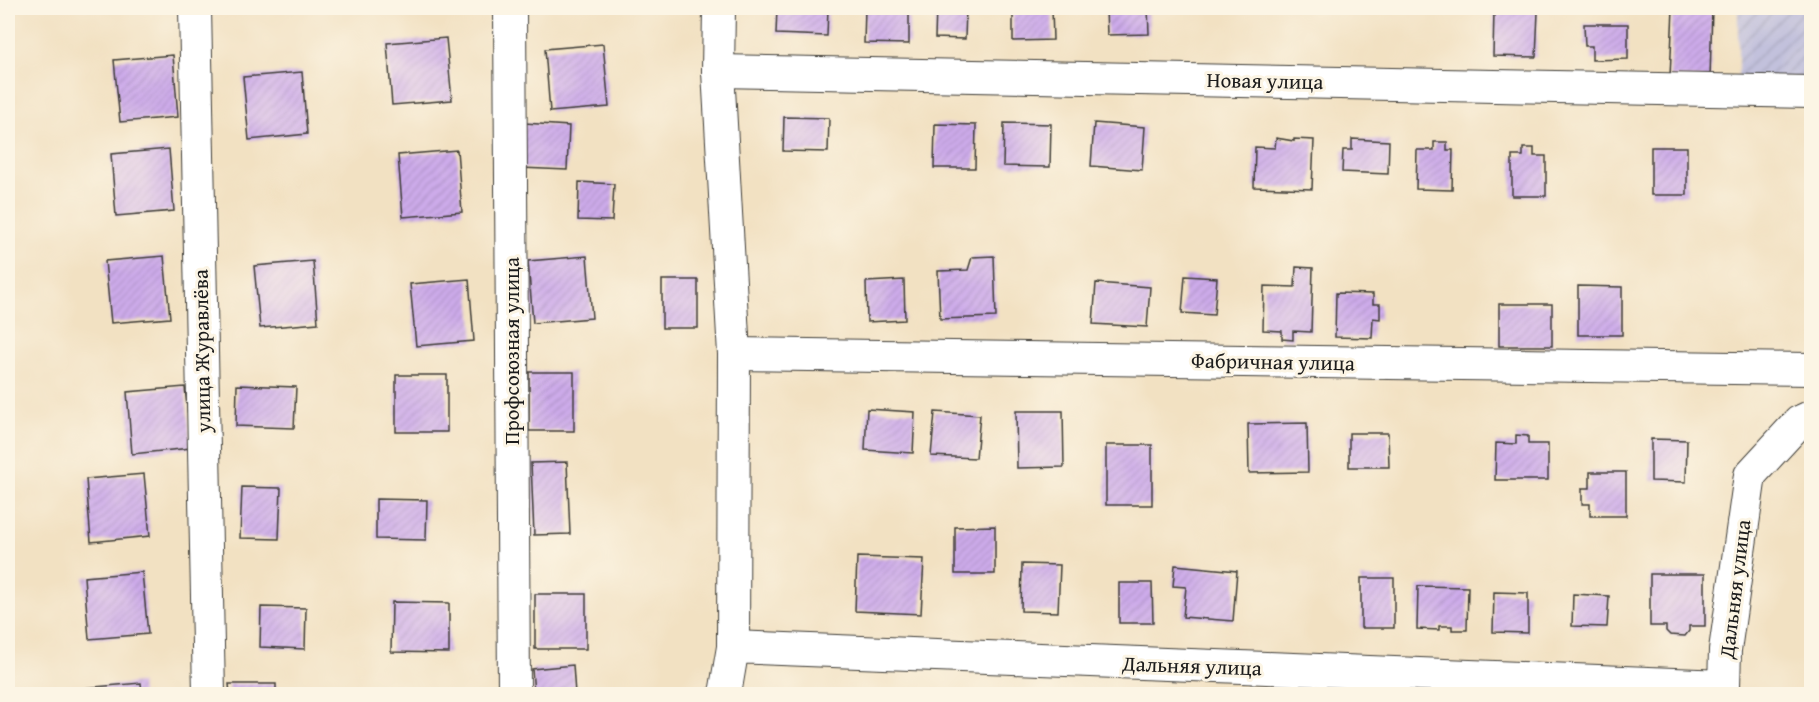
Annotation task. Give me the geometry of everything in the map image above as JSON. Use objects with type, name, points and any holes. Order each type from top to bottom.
[{"type":"street","name":"улица Журавлёва","points":[[195,8],[209,694]]},
{"type":"street","name":"Профсоюзная улица","points":[[510,8],[514,694]]},
{"type":"street","points":[[719,8],[718,71],[734,354],[733,648],[726,694]]},
{"type":"street","name":"Новая улица","points":[[718,71],[1812,92]]},
{"type":"street","name":"Фабричная улица","points":[[734,354],[1812,369]]},
{"type":"street","name":"Дальняя улица","points":[[733,648],[1724,686],[1725,650],[1750,475],[1799,422],[1812,416]]},
{"type":"shaded area","points":[[1738,8],[1811,8],[1811,85],[1738,83]]},
{"type":"building","points":[[777,8],[828,8],[827,36],[776,34]]},
{"type":"building","points":[[865,8],[909,8],[909,44],[864,43]]},
{"type":"building","points":[[936,8],[966,8],[965,39],[935,38]]},
{"type":"building","points":[[1013,8],[1052,8],[1053,40],[1013,41]]},
{"type":"building","points":[[1106,8],[1148,8],[1149,34],[1107,35]]},
{"type":"building","points":[[1673,8],[1712,8],[1710,78],[1670,77]]},
{"type":"building","points":[[1494,10],[1538,12],[1536,57],[1493,56]]},
{"type":"building","points":[[1584,24],[1628,24],[1628,59],[1592,60],[1592,46],[1585,46]]},
{"type":"building","points":[[446,38],[452,100],[392,105],[387,43]]},
{"type":"building","points":[[603,44],[609,107],[550,112],[545,49]]},
{"type":"building","points":[[173,55],[178,117],[120,122],[114,60]]},
{"type":"building","points":[[302,72],[307,134],[249,140],[243,77]]},
{"type":"building","points":[[784,117],[829,118],[828,152],[783,151]]},
{"type":"building","points":[[524,123],[569,126],[567,170],[521,168]]},
{"type":"building","points":[[1004,123],[1051,124],[1050,167],[1003,166]]},
{"type":"building","points":[[1094,123],[1145,127],[1142,170],[1091,166]]},
{"type":"building","points":[[935,124],[976,125],[975,168],[934,168]]},
{"type":"building","points":[[1276,138],[1294,141],[1294,139],[1314,140],[1312,189],[1254,187],[1255,147],[1275,148]]},
{"type":"building","points":[[1352,139],[1389,141],[1388,174],[1342,172],[1343,150],[1352,150]]},
{"type":"building","points":[[1434,142],[1447,142],[1447,150],[1453,150],[1452,190],[1416,189],[1417,150],[1434,150]]},
{"type":"building","points":[[1651,147],[1687,147],[1687,195],[1651,195]]},
{"type":"building","points":[[1523,148],[1534,148],[1534,156],[1546,156],[1546,196],[1512,196],[1512,156],[1523,156]]},
{"type":"building","points":[[169,149],[174,211],[116,216],[111,154]]},
{"type":"building","points":[[457,150],[462,212],[403,217],[398,155]]},
{"type":"building","points":[[579,182],[614,184],[612,221],[578,220]]},
{"type":"building","points":[[164,256],[170,318],[111,323],[105,261]]},
{"type":"building","points":[[587,256],[592,318],[533,323],[528,261]]},
{"type":"building","points":[[994,256],[996,317],[940,319],[938,271],[968,270],[972,257]]},
{"type":"building","points":[[313,261],[318,323],[260,328],[254,266]]},
{"type":"building","points":[[1296,267],[1313,268],[1311,332],[1293,331],[1293,340],[1282,339],[1282,331],[1263,330],[1264,286],[1295,287]]},
{"type":"building","points":[[1185,276],[1217,278],[1214,315],[1182,313]]},
{"type":"building","points":[[469,279],[474,341],[416,346],[410,284]]},
{"type":"building","points":[[662,280],[698,280],[698,328],[662,328]]},
{"type":"building","points":[[904,280],[905,320],[867,322],[866,282]]},
{"type":"building","points":[[1096,283],[1150,287],[1147,327],[1093,324]]},
{"type":"building","points":[[1578,286],[1622,287],[1622,335],[1578,335]]},
{"type":"building","points":[[1336,293],[1373,294],[1373,304],[1380,304],[1380,319],[1373,318],[1372,338],[1335,337]]},
{"type":"building","points":[[1499,304],[1552,304],[1552,346],[1499,346]]},
{"type":"building","points":[[529,372],[574,372],[574,431],[529,431]]},
{"type":"building","points":[[396,375],[447,375],[447,432],[396,432]]},
{"type":"building","points":[[237,385],[296,387],[294,428],[236,426]]},
{"type":"building","points":[[185,387],[191,448],[132,454],[127,392]]},
{"type":"building","points":[[867,409],[915,412],[913,453],[865,450]]},
{"type":"building","points":[[1016,411],[1063,411],[1064,467],[1017,468]]},
{"type":"building","points":[[935,412],[980,415],[976,458],[931,456]]},
{"type":"building","points":[[1307,423],[1308,472],[1249,473],[1248,424]]},
{"type":"building","points":[[1349,433],[1388,433],[1389,467],[1349,467]]},
{"type":"building","points":[[1516,435],[1528,436],[1528,444],[1548,444],[1548,480],[1495,480],[1496,443],[1516,444]]},
{"type":"building","points":[[1651,439],[1687,440],[1686,482],[1651,481]]},
{"type":"building","points":[[1106,445],[1152,445],[1152,505],[1106,505]]},
{"type":"building","points":[[567,462],[570,534],[534,535],[531,463]]},
{"type":"building","points":[[1590,472],[1626,472],[1626,516],[1590,516],[1590,504],[1582,504],[1582,488],[1590,488]]},
{"type":"building","points":[[144,474],[150,536],[91,542],[86,479]]},
{"type":"building","points":[[242,487],[281,488],[279,539],[240,538]]},
{"type":"building","points":[[376,499],[427,500],[426,540],[376,539]]},
{"type":"building","points":[[995,526],[995,574],[955,574],[955,527]]},
{"type":"building","points":[[857,557],[924,559],[921,614],[855,611]]},
{"type":"building","points":[[1022,564],[1060,565],[1058,612],[1021,611]]},
{"type":"building","points":[[1175,565],[1237,571],[1233,621],[1183,617],[1186,587],[1173,586]]},
{"type":"building","points":[[142,572],[148,634],[89,639],[84,577]]},
{"type":"building","points":[[1650,574],[1705,574],[1705,626],[1689,626],[1689,631],[1685,636],[1670,635],[1666,631],[1666,626],[1650,626]]},
{"type":"building","points":[[1361,578],[1394,578],[1394,628],[1361,628]]},
{"type":"building","points":[[1119,583],[1152,583],[1153,623],[1119,623]]},
{"type":"building","points":[[1418,586],[1468,587],[1467,630],[1452,630],[1452,626],[1439,626],[1439,630],[1417,629]]},
{"type":"building","points":[[1494,592],[1528,593],[1528,633],[1493,632]]},
{"type":"building","points":[[535,594],[586,594],[586,649],[535,649]]},
{"type":"building","points":[[1573,594],[1609,596],[1607,627],[1572,626]]},
{"type":"building","points":[[392,602],[449,603],[449,653],[391,652]]},
{"type":"building","points":[[261,607],[306,608],[305,649],[260,647]]},
{"type":"building","points":[[573,665],[575,694],[534,694],[532,669]]},
{"type":"building","points":[[141,683],[142,694],[83,694],[83,688]]},
{"type":"building","points":[[229,684],[276,684],[276,694],[230,694]]}]
